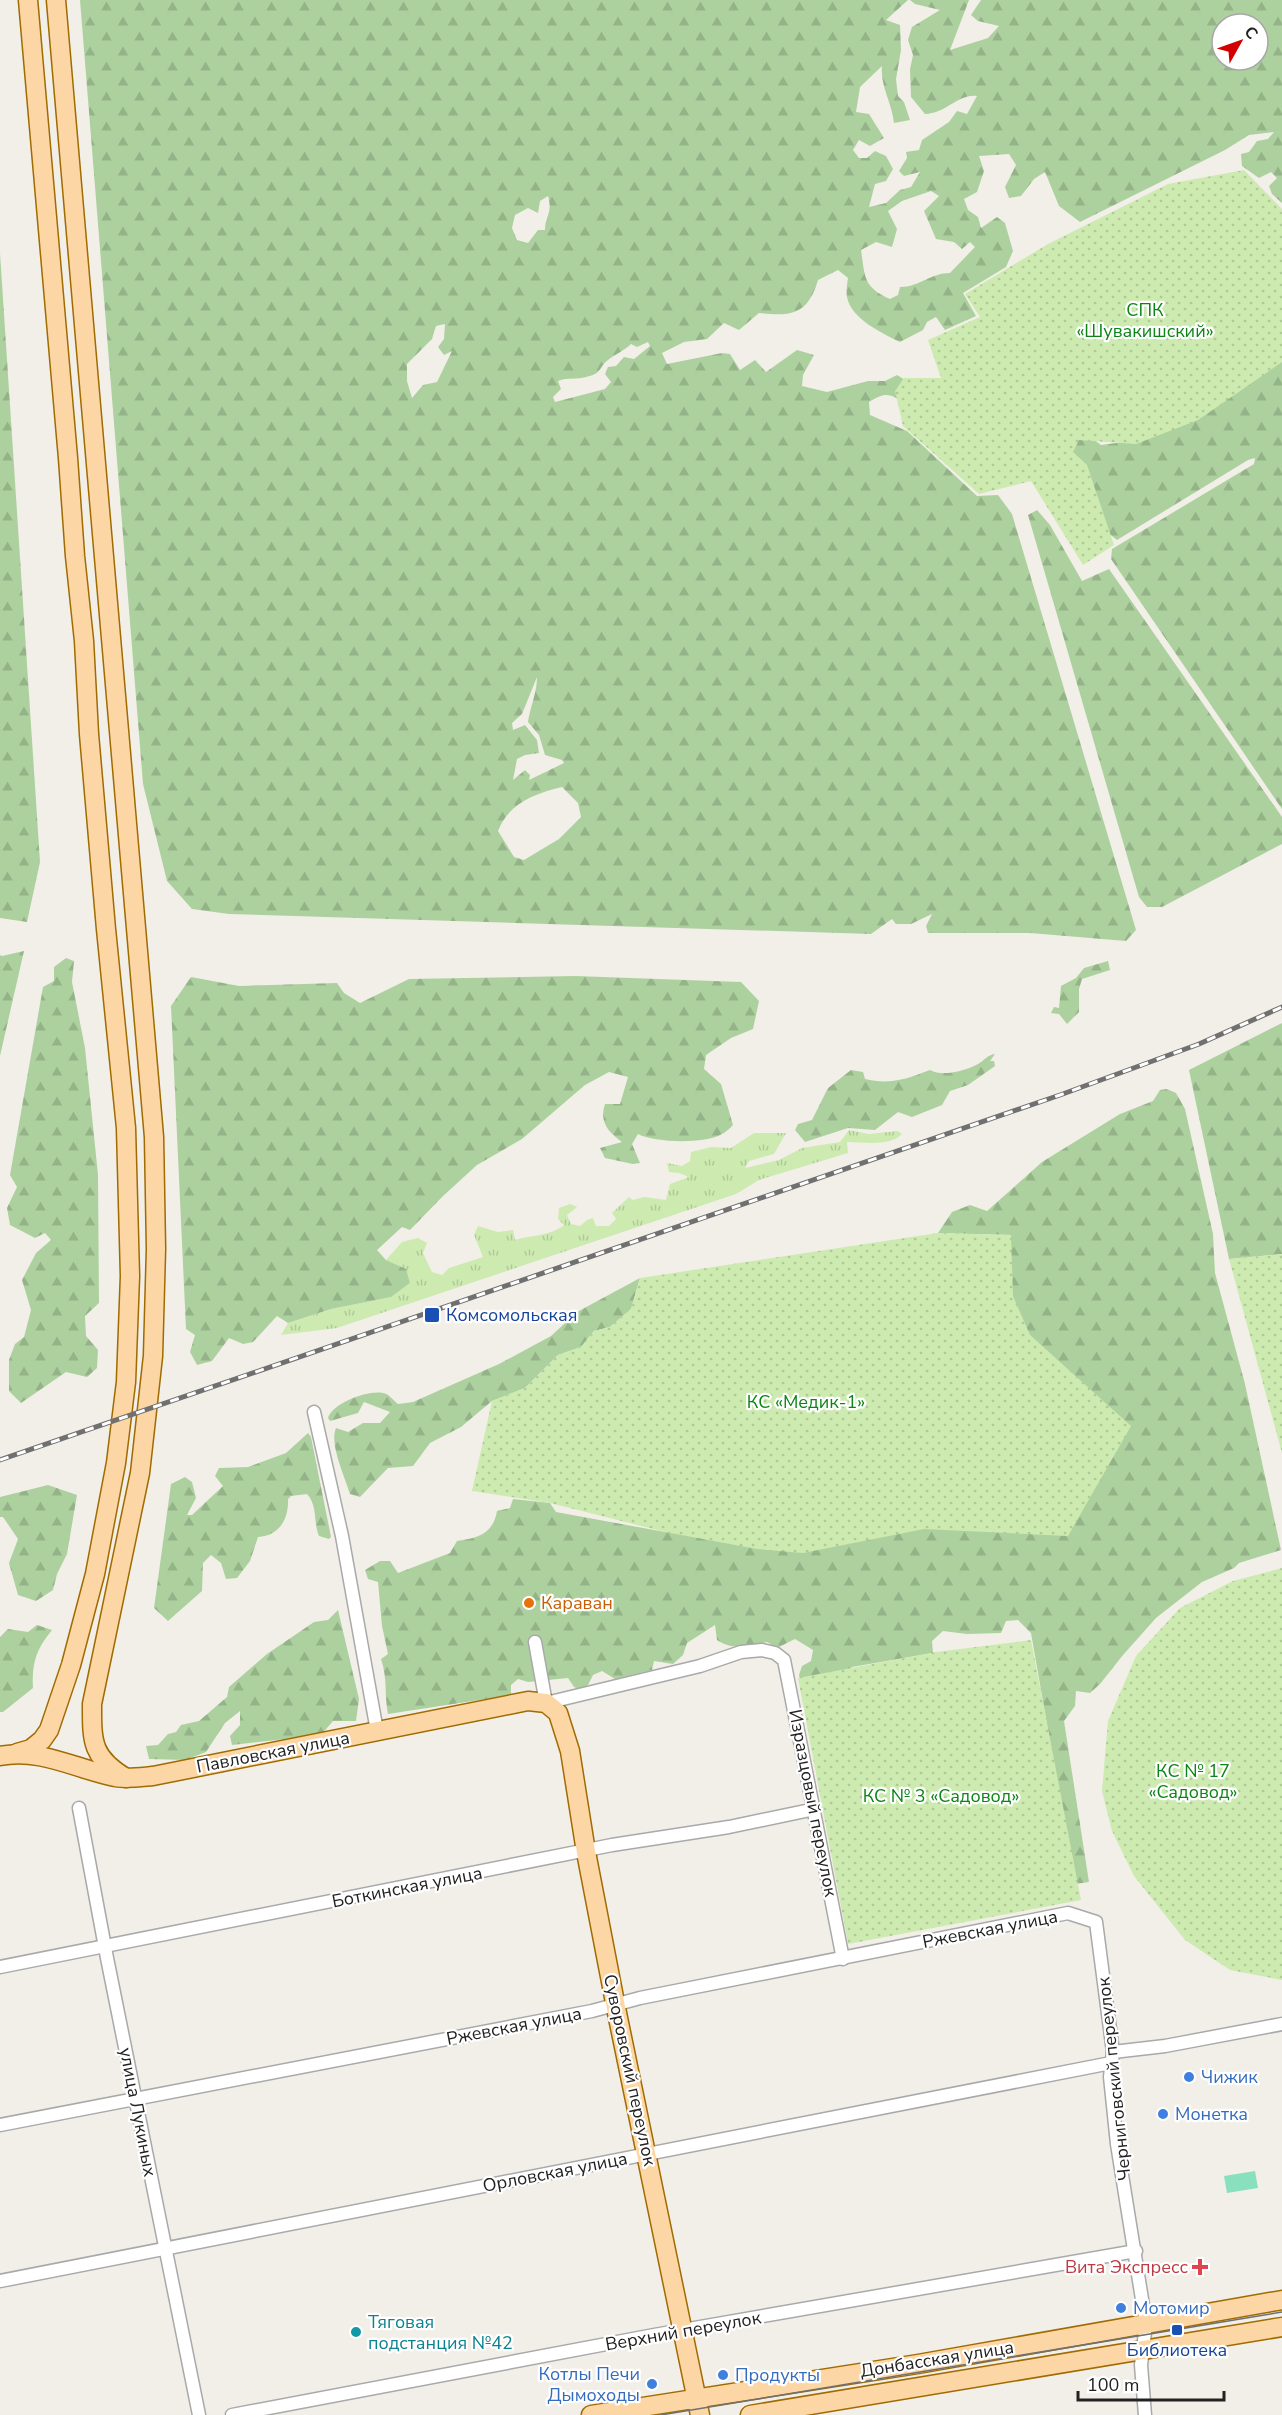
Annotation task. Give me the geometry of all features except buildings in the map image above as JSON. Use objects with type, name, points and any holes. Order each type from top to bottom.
[{"type":"main road","points":[[9,1755],[31,1749],[49,1730],[71,1665],[97,1564],[116,1463],[126,1382],[130,1276],[126,1128],[89,734],[84,640],[75,556],[68,447],[28,0]]},
{"type":"main road","points":[[56,0],[155,1157],[156,1249],[153,1356],[140,1473],[92,1704],[93,1743],[98,1756],[111,1769],[126,1778]]},
{"type":"main road","points":[[71,1665],[73,1677],[80,1683],[90,1682],[100,1674]]},
{"type":"main road","name":"Павловская улица","points":[[9,1755],[49,1758],[116,1777],[153,1776],[528,1701],[546,1702]]},
{"type":"main road","name":"Суворовский переулок","points":[[546,1702],[558,1713],[570,1752],[586,1852],[700,2415]]},
{"type":"main road","name":"Донбасская улица","points":[[591,2415],[918,2364],[1282,2300]]},
{"type":"main road","name":"Донбасская улица","points":[[750,2415],[1282,2326]]},
{"type":"street","points":[[314,1412],[342,1536],[377,1731]]},
{"type":"street","points":[[535,1642],[546,1702]]},
{"type":"street","name":"Павловская улица","points":[[546,1702],[700,1666],[741,1652],[762,1650],[775,1653]]},
{"type":"street","name":"Изразцовый переулок","points":[[775,1653],[784,1660],[788,1670],[843,1959]]},
{"type":"street","name":"улица Лукиных","points":[[79,1808],[199,2415]]},
{"type":"street","name":"Боткинская улица","points":[[0,1967],[612,1845],[729,1827],[815,1809]]},
{"type":"street","name":"Ржевская улица","points":[[0,2125],[1068,1914],[1096,1922]]},
{"type":"street","name":"Черниговский переулок","points":[[1096,1922],[1112,2057],[1117,2144],[1146,2324],[1141,2365],[1145,2415]]},
{"type":"street","name":"Орловская улица","points":[[0,2281],[166,2250],[1282,2024]]},
{"type":"street","name":"Верхний переулок","points":[[232,2415],[682,2331],[1136,2251]]},
{"type":"green space","points":[[80,0],[908,0],[886,20],[900,25],[901,50],[896,79],[898,96],[904,102],[910,120],[894,123],[883,81],[882,66],[860,87],[856,112],[869,114],[884,138],[870,146],[859,140],[853,150],[859,158],[867,158],[875,151],[886,156],[893,169],[886,181],[875,184],[869,207],[886,203],[900,190],[911,187],[920,172],[904,176],[899,171],[907,158],[906,152],[919,150],[922,140],[949,122],[957,111],[967,114],[977,96],[963,98],[939,111],[925,114],[911,97],[910,69],[913,55],[908,40],[912,27],[940,10],[915,4],[910,0],[969,0],[950,50],[988,38],[999,26],[978,21],[971,15],[981,0],[1282,0],[1282,203],[1272,194],[1269,186],[1277,178],[1271,172],[1259,178],[1242,166],[1241,154],[1249,152],[1257,141],[1268,139],[1274,132],[1249,135],[1225,150],[1080,222],[1059,206],[1045,172],[1034,179],[1021,196],[1009,198],[1005,187],[1016,165],[1009,154],[979,156],[984,171],[977,192],[964,199],[968,210],[978,217],[981,228],[997,217],[1005,223],[1013,251],[1006,267],[963,293],[976,316],[945,330],[936,317],[927,322],[923,330],[900,342],[868,324],[854,312],[847,297],[848,278],[838,270],[818,280],[809,300],[797,311],[781,314],[759,313],[739,330],[724,323],[707,339],[684,342],[662,353],[667,364],[722,353],[730,354],[740,370],[755,360],[766,372],[797,350],[814,355],[803,375],[802,386],[827,392],[868,381],[885,381],[897,375],[910,383],[905,403],[895,397],[883,395],[869,402],[870,415],[907,431],[977,496],[998,495],[1012,514],[1136,930],[1126,941],[1030,933],[928,933],[926,926],[932,914],[911,924],[896,924],[892,919],[871,934],[229,914],[192,909],[167,881],[143,784]],"holes":[[[931,191],[939,196],[924,211],[936,239],[954,242],[962,249],[970,242],[975,247],[950,273],[900,287],[898,295],[890,299],[881,295],[867,280],[861,250],[876,242],[892,247],[897,229],[888,211],[902,201]],[[548,196],[550,207],[545,230],[538,230],[528,243],[517,240],[512,228],[515,215],[528,208],[538,213],[540,201]],[[445,324],[444,339],[438,347],[444,355],[452,351],[437,382],[423,385],[412,398],[407,381],[407,364],[432,339],[436,326]],[[648,342],[650,346],[634,359],[624,357],[616,366],[608,367],[605,374],[611,382],[605,389],[555,402],[553,397],[561,389],[558,381],[595,374],[608,360],[631,344],[637,347]],[[537,677],[528,722],[539,735],[545,755],[562,760],[564,763],[529,780],[530,775],[525,770],[513,780],[517,759],[539,753],[537,740],[525,725],[513,730],[512,723],[522,714]],[[562,787],[578,803],[581,817],[559,839],[524,860],[514,857],[498,831],[503,821],[524,801]]]},
{"type":"green space","name":"СПК «Шувакишский»","points":[[1244,170],[1282,209],[1282,362],[1198,420],[1136,444],[1079,440],[1073,452],[1087,465],[1114,545],[1083,565],[1031,481],[979,494],[903,426],[895,391],[904,378],[941,378],[928,340],[980,317],[965,294],[1048,244],[1168,184]]},
{"type":"green space","points":[[0,253],[40,862],[27,922],[0,918]]},
{"type":"green space","points":[[1282,359],[1282,809],[1111,559],[1112,549],[1254,464],[1255,458],[1248,460],[1117,540],[1087,516],[1066,441],[1085,433],[1101,445],[1124,442]]},
{"type":"green space","points":[[1037,510],[1050,525],[1082,581],[1109,569],[1282,817],[1282,844],[1162,907],[1147,907],[1139,897],[1028,515]]},
{"type":"green space","points":[[24,951],[0,1056],[0,955]]},
{"type":"green space","points":[[66,958],[74,961],[72,982],[85,1048],[98,1175],[99,1303],[85,1316],[86,1336],[98,1350],[97,1368],[87,1377],[66,1372],[21,1403],[9,1391],[9,1360],[15,1344],[24,1337],[31,1310],[22,1280],[36,1253],[51,1240],[45,1233],[35,1238],[10,1225],[7,1208],[17,1187],[10,1175],[43,987],[54,981],[54,967]]},
{"type":"green space","points":[[1108,961],[1110,970],[1082,979],[1079,989],[1079,1012],[1067,1024],[1059,1014],[1051,1013],[1054,1007],[1059,1008],[1061,986],[1076,978],[1084,968]]},
{"type":"green space","points":[[575,976],[741,982],[759,1001],[753,1029],[731,1038],[706,1055],[704,1069],[721,1084],[733,1125],[714,1137],[692,1141],[668,1141],[638,1134],[632,1144],[640,1163],[633,1164],[605,1158],[600,1148],[622,1142],[606,1126],[603,1110],[605,1104],[620,1104],[628,1077],[609,1072],[585,1085],[522,1139],[477,1165],[410,1230],[402,1227],[377,1250],[386,1260],[406,1269],[410,1283],[391,1297],[331,1309],[288,1323],[277,1316],[253,1342],[243,1344],[229,1338],[212,1361],[197,1365],[190,1352],[195,1335],[186,1329],[171,1006],[191,977],[239,986],[337,983],[344,993],[360,1003],[409,979]]},
{"type":"green space","points":[[1282,1023],[1282,1254],[1229,1259],[1189,1070]]},
{"type":"green space","points":[[995,1054],[990,1061],[994,1061],[995,1066],[968,1085],[950,1091],[942,1105],[912,1117],[898,1112],[875,1130],[848,1128],[805,1142],[795,1130],[798,1124],[812,1120],[828,1088],[851,1070],[863,1072],[865,1079],[890,1081],[930,1070],[941,1073],[961,1071]]},
{"type":"green space","points":[[1167,1089],[1176,1093],[1185,1109],[1213,1234],[1215,1273],[1245,1384],[1281,1550],[1239,1563],[1234,1568],[1202,1582],[1156,1618],[1090,1693],[1076,1691],[1075,1706],[1064,1721],[1089,1882],[1075,1884],[1031,1633],[1018,1620],[1006,1621],[1001,1633],[967,1634],[943,1631],[932,1641],[933,1653],[852,1667],[807,1713],[799,1675],[802,1666],[811,1661],[813,1650],[795,1639],[777,1648],[767,1642],[741,1647],[729,1646],[717,1640],[715,1625],[687,1643],[683,1655],[673,1664],[654,1661],[652,1670],[615,1679],[602,1671],[593,1675],[588,1685],[581,1690],[574,1687],[568,1678],[528,1682],[518,1679],[511,1685],[511,1695],[388,1714],[381,1659],[388,1654],[382,1626],[378,1582],[368,1579],[365,1570],[380,1561],[390,1561],[398,1573],[450,1553],[457,1541],[478,1536],[488,1530],[497,1511],[510,1508],[513,1499],[550,1503],[556,1512],[665,1532],[791,1541],[1011,1235],[938,1233],[952,1212],[970,1205],[987,1211],[1042,1162],[1120,1114],[1153,1101],[1160,1090]]},
{"type":"green space","points":[[849,1130],[869,1134],[898,1131],[902,1134],[891,1141],[847,1142],[848,1153],[759,1180],[736,1194],[337,1328],[281,1335],[288,1323],[331,1309],[390,1297],[410,1283],[405,1269],[386,1260],[402,1242],[418,1238],[427,1243],[423,1253],[432,1272],[442,1275],[449,1268],[483,1257],[474,1235],[478,1226],[498,1232],[513,1230],[515,1240],[547,1233],[564,1225],[558,1219],[559,1208],[570,1204],[577,1207],[567,1215],[571,1224],[580,1226],[593,1218],[596,1226],[609,1226],[616,1219],[612,1213],[629,1197],[633,1200],[644,1197],[666,1200],[670,1184],[689,1177],[669,1172],[667,1163],[682,1166],[690,1161],[691,1152],[711,1147],[731,1148],[754,1133],[786,1133],[774,1154],[749,1161],[745,1168],[779,1160],[802,1148],[840,1142]]},
{"type":"green space","name":"КС «Медик-1»","points":[[938,1233],[1011,1235],[1013,1296],[1030,1335],[1131,1426],[1068,1536],[924,1529],[803,1553],[757,1549],[665,1532],[550,1503],[472,1491],[492,1401],[525,1388],[558,1355],[581,1347],[594,1331],[610,1327],[631,1309],[640,1278]]},
{"type":"green space","points":[[1282,1254],[1282,1453],[1229,1259]]},
{"type":"green space","points":[[640,1278],[631,1309],[610,1327],[594,1331],[581,1347],[558,1355],[525,1388],[492,1401],[461,1427],[430,1443],[413,1466],[388,1468],[360,1497],[350,1494],[336,1451],[334,1435],[336,1428],[348,1432],[363,1423],[380,1423],[390,1412],[364,1402],[358,1413],[330,1421],[328,1418],[336,1407],[351,1399],[376,1393],[387,1395],[398,1404],[413,1402],[499,1364],[551,1336],[577,1312]]},
{"type":"green space","points":[[308,1433],[311,1437],[331,1537],[329,1539],[319,1536],[313,1504],[307,1494],[291,1496],[288,1499],[287,1513],[281,1525],[272,1533],[258,1537],[250,1561],[237,1578],[226,1579],[221,1563],[211,1555],[203,1563],[202,1591],[168,1621],[154,1608],[171,1484],[185,1477],[192,1482],[196,1498],[187,1515],[192,1515],[223,1486],[215,1476],[219,1468],[248,1467],[286,1453]]},
{"type":"green space","points":[[48,1485],[77,1495],[67,1554],[57,1574],[53,1590],[36,1601],[18,1595],[9,1563],[18,1539],[3,1517],[0,1517],[0,1497]]},
{"type":"green space","name":"КС № 17 «Садовод»","points":[[1282,1568],[1282,1980],[1230,1970],[1185,1940],[1134,1876],[1112,1831],[1102,1791],[1108,1721],[1136,1656],[1180,1608],[1233,1581]]},
{"type":"green space","points":[[338,1610],[359,1699],[356,1721],[333,1721],[321,1735],[232,1745],[230,1736],[240,1725],[240,1711],[225,1723],[206,1752],[185,1760],[149,1759],[146,1746],[158,1745],[168,1734],[176,1732],[181,1725],[199,1721],[227,1697],[229,1687],[267,1654],[314,1622],[328,1620]]},
{"type":"green space","points":[[37,1625],[52,1630],[36,1657],[33,1688],[0,1712],[0,1637],[8,1629],[28,1632]]},
{"type":"green space","name":"КС № 3 «Садовод»","points":[[1031,1640],[1081,1900],[848,1944],[798,1678],[936,1652]]},
{"type":"green space","points":[[1255,2171],[1258,2188],[1227,2193],[1224,2176]]},
{"type":"tram line","points":[[661,2415],[1282,2312]]},
{"type":"railway","points":[[0,1460],[1060,1095],[1199,1044],[1282,1007]]},
{"type":"place","name":"Комсомольская","points":[[432,1315]]},
{"type":"place","name":"Караван","points":[[529,1603]]},
{"type":"place","name":"Чижик","points":[[1189,2077]]},
{"type":"place","name":"Монетка","points":[[1163,2114]]},
{"type":"place","name":"Вита Экспресс","points":[[1200,2267]]},
{"type":"place","name":"Мотомир","points":[[1121,2308]]},
{"type":"place","name":"Библиотека","points":[[1177,2330]]},
{"type":"place","name":"Тяговая подстанция №42","points":[[356,2332]]},
{"type":"place","name":"Продукты","points":[[723,2375]]},
{"type":"place","name":"Котлы Печи Дымоходы","points":[[652,2384]]}]
